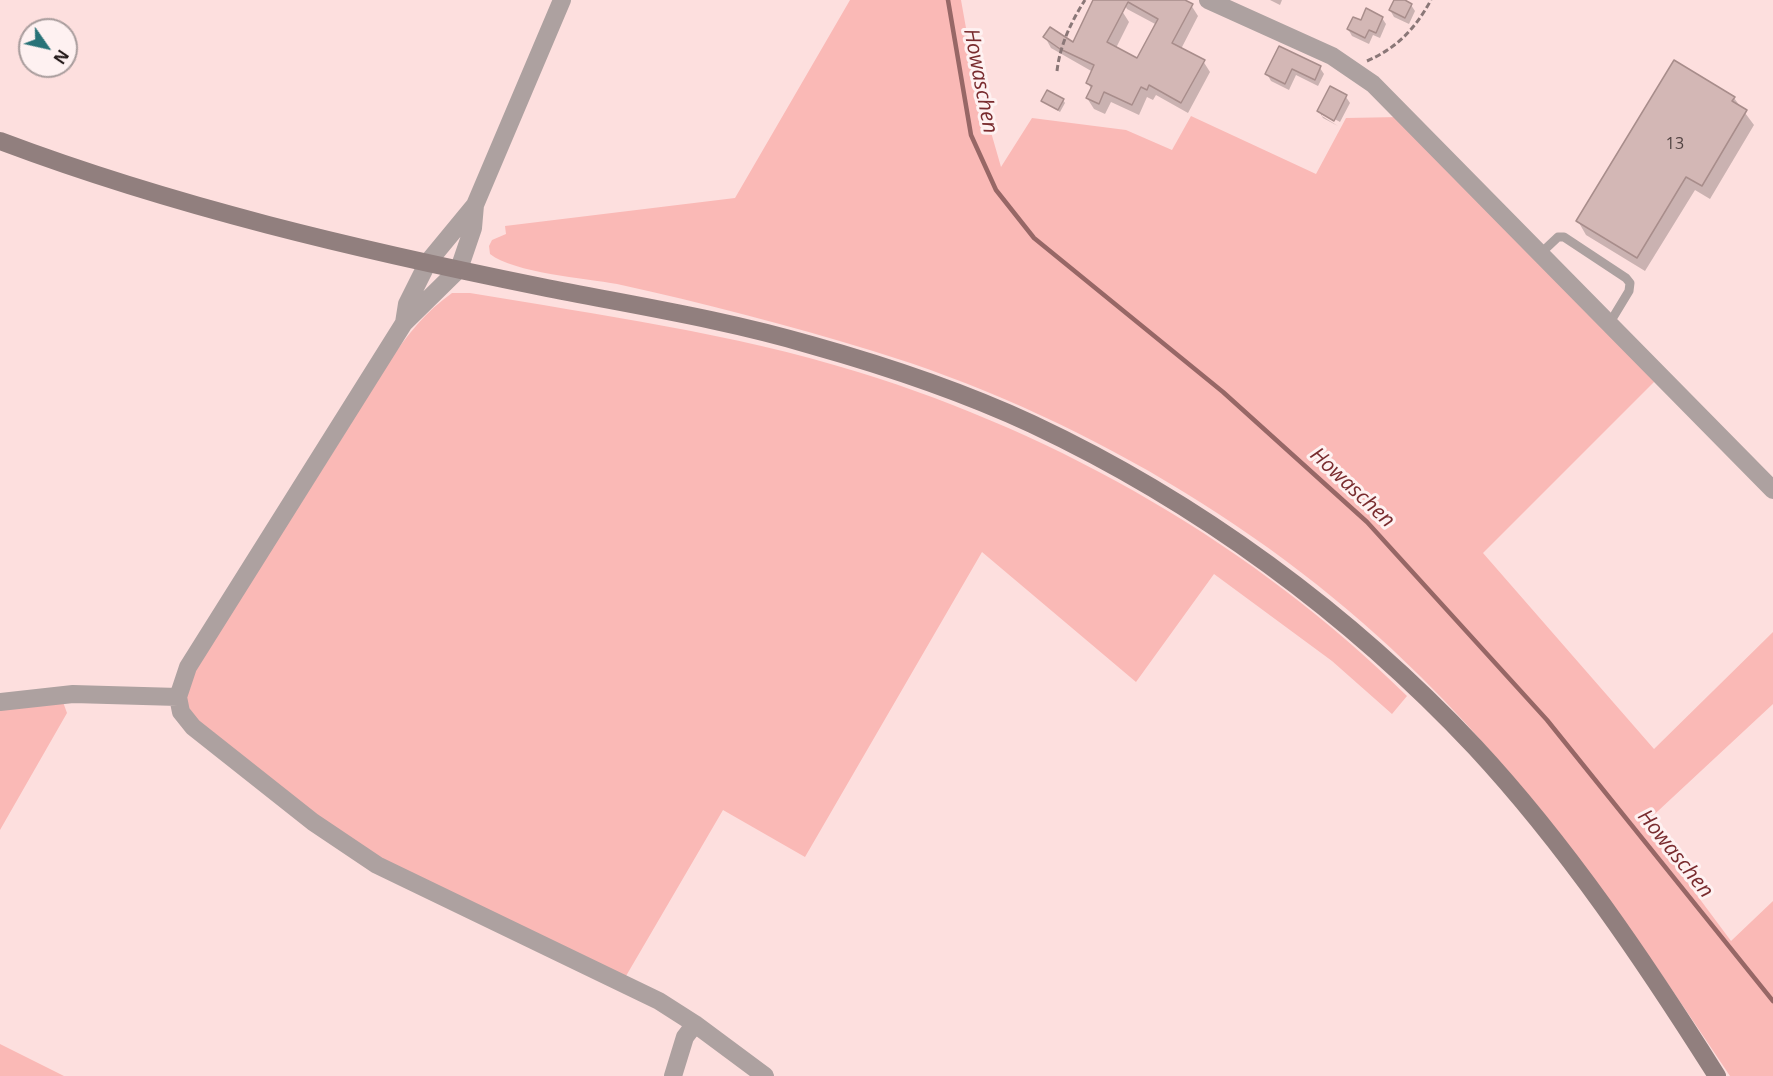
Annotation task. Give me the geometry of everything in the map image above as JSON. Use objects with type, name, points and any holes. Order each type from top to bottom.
[{"type":"street","points":[[405,323],[407,304],[428,262],[475,205],[562,0]]},
{"type":"street","points":[[1208,0],[1351,67],[1373,84],[1773,490]]},
{"type":"street","points":[[0,141],[153,192],[270,226],[459,269],[710,320],[808,344],[923,380],[1032,424],[1160,493],[1213,527],[1302,592],[1373,649],[1424,696],[1478,751],[1559,848],[1628,942],[1717,1076]]},
{"type":"street","points":[[475,205],[474,228],[459,269],[405,323],[188,667],[178,697],[181,712],[193,727],[313,822],[377,865],[623,982],[695,1024],[765,1076]]},
{"type":"street","points":[[0,702],[73,694],[178,697]]},
{"type":"street","points":[[673,1076],[685,1037],[695,1024]]},
{"type":"lane","points":[[1541,253],[1558,237],[1564,237],[1626,278],[1630,283],[1629,291],[1609,324]]},
{"type":"path","points":[[1057,72],[1059,55],[1073,19],[1086,0]]},
{"type":"path","points":[[1351,67],[1382,54],[1396,45],[1410,33],[1431,0]]},
{"type":"shaded area","points":[[850,0],[961,0],[974,73],[1001,167],[1032,118],[1126,130],[1172,150],[1191,116],[1316,174],[1346,118],[1400,117],[1656,380],[1483,553],[1654,749],[1773,632],[1773,704],[1644,824],[1731,941],[1773,901],[1773,1076],[1730,1076],[1586,869],[1507,770],[1465,723],[1421,677],[1363,623],[1301,572],[1235,525],[1166,481],[1095,442],[1022,407],[948,376],[778,323],[617,284],[515,266],[490,254],[489,246],[492,240],[506,234],[505,226],[735,198]]},
{"type":"shaded area","points":[[452,293],[470,293],[617,317],[762,346],[858,372],[934,398],[1008,428],[1152,501],[1220,544],[1286,591],[1348,642],[1407,696],[1392,714],[1332,661],[1214,574],[1136,682],[982,552],[805,857],[723,810],[626,976],[383,861],[317,817],[198,722],[192,715],[187,702],[188,690],[195,669],[376,381],[418,324]]},
{"type":"shaded area","points":[[63,702],[67,713],[0,830],[0,707]]},
{"type":"shaded area","points":[[0,1044],[64,1076],[0,1076]]},
{"type":"building","points":[[1093,0],[1185,0],[1193,4],[1172,43],[1205,60],[1181,103],[1149,85],[1147,90],[1141,87],[1132,105],[1104,92],[1099,104],[1086,98],[1092,86],[1086,83],[1094,65],[1060,49],[1043,37],[1050,27],[1073,42]],"holes":[[[1128,2],[1158,19],[1137,58],[1107,42]]]},
{"type":"building","points":[[1394,0],[1405,0],[1412,4],[1405,18],[1389,10]]},
{"type":"building","points":[[1366,8],[1383,17],[1376,33],[1369,30],[1365,38],[1347,29],[1353,17],[1361,20]]},
{"type":"building","points":[[1279,46],[1321,66],[1315,80],[1292,69],[1285,84],[1265,74]]},
{"type":"building","points":[[1674,60],[1735,97],[1732,101],[1747,110],[1702,186],[1686,177],[1637,258],[1576,221]]},
{"type":"building","points":[[1330,86],[1347,95],[1334,121],[1317,111]]},
{"type":"building","points":[[1047,90],[1064,99],[1058,110],[1041,101]]},
{"type":"waterway","name":"Howaschen","points":[[948,0],[971,135],[996,190],[1034,238],[1223,392],[1367,522],[1547,720],[1773,1001]]}]
